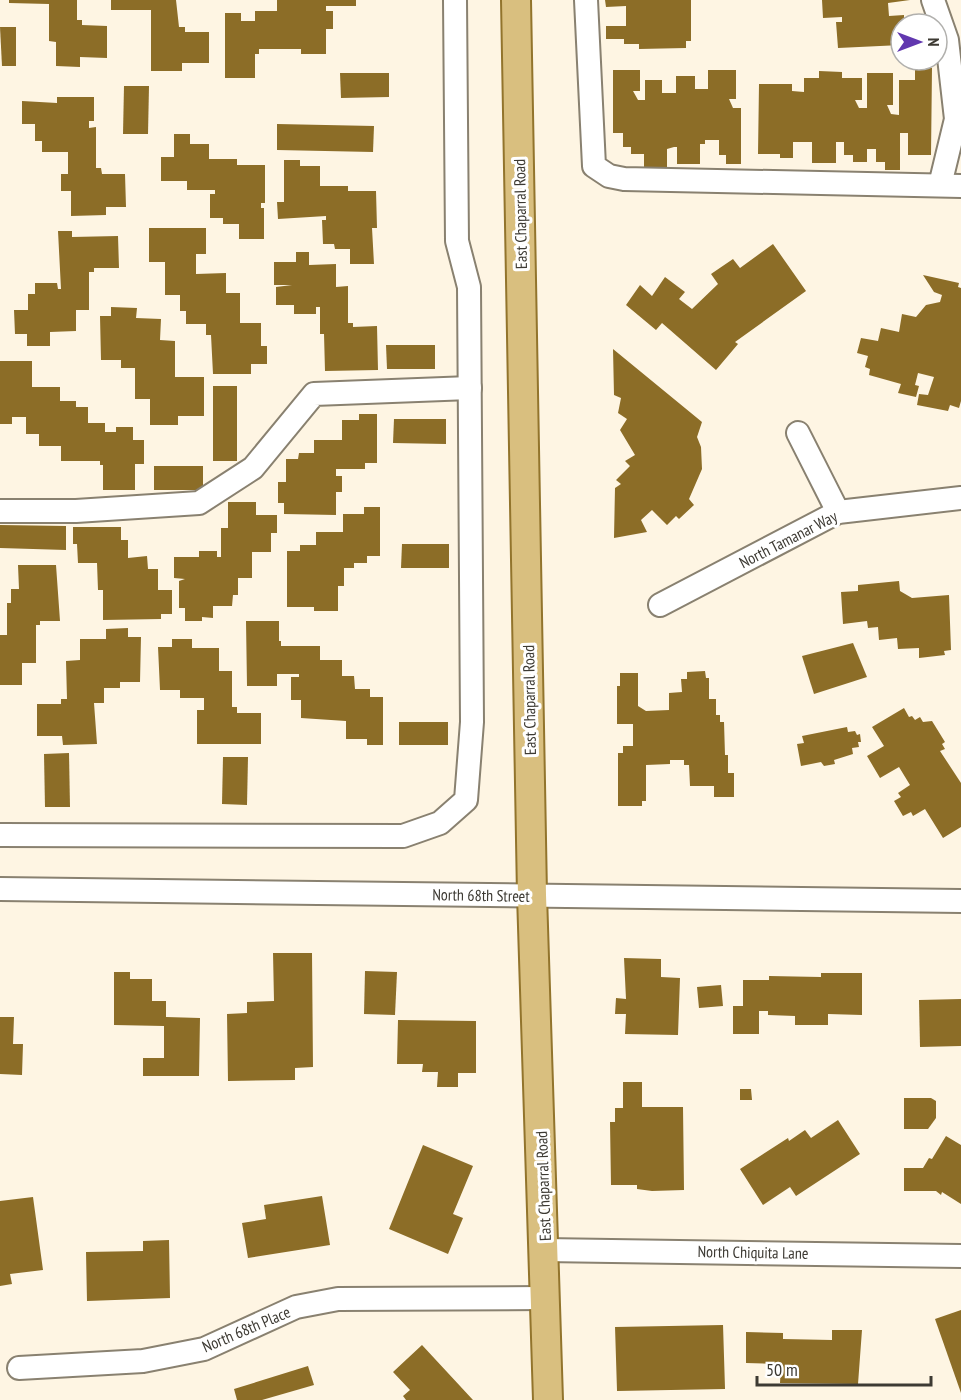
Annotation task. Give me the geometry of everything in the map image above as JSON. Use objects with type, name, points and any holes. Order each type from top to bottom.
[{"type":"main road","name":"East Chaparral Road","points":[[516,0],[532,895],[548,1400]]},
{"type":"street","points":[[0,835],[403,836],[440,823],[466,800],[472,722],[469,287],[457,242],[455,0]]},
{"type":"street","points":[[586,0],[594,166],[609,176],[624,179],[951,185],[956,119],[947,40],[933,0]]},
{"type":"street","points":[[0,511],[76,511],[199,503],[253,468],[315,394],[470,388]]},
{"type":"street","points":[[798,433],[838,512]]},
{"type":"street","name":"North Tamanar Way","points":[[660,605],[838,512],[961,498]]},
{"type":"street","name":"North 68th Street","points":[[0,889],[961,901]]},
{"type":"street","name":"North Chiquita Lane","points":[[544,1250],[961,1256]]},
{"type":"street","name":"North 68th Place","points":[[19,1368],[143,1361],[204,1349],[296,1307],[338,1299],[545,1298]]},
{"type":"building","points":[[9,0],[77,0],[77,20],[82,20],[82,25],[107,26],[107,58],[80,57],[80,67],[56,66],[56,42],[49,41],[49,4],[9,3]]},
{"type":"building","points":[[111,0],[176,0],[179,27],[185,27],[185,32],[209,32],[209,63],[182,63],[182,71],[151,71],[151,10],[111,10]]},
{"type":"building","points":[[277,0],[356,0],[356,6],[326,6],[326,11],[333,11],[333,29],[326,29],[326,54],[301,54],[301,49],[259,49],[259,54],[255,54],[255,78],[225,78],[225,13],[241,13],[241,21],[255,21],[255,11],[277,11]]},
{"type":"building","points":[[605,0],[691,0],[691,41],[686,41],[686,48],[639,49],[639,44],[624,44],[624,39],[606,39],[606,26],[626,26],[626,6],[606,7]]},
{"type":"building","points":[[822,0],[910,0],[888,3],[889,46],[838,48],[836,22],[842,22],[842,17],[823,18]]},
{"type":"building","points":[[0,27],[16,27],[16,66],[2,66]]},
{"type":"building","points":[[613,70],[640,70],[640,91],[633,91],[638,100],[645,100],[645,80],[662,80],[662,93],[676,93],[676,76],[695,76],[695,89],[708,89],[708,70],[736,70],[736,99],[729,99],[733,108],[741,108],[741,164],[726,164],[726,155],[719,155],[719,140],[705,140],[705,144],[700,144],[700,164],[677,164],[677,147],[674,147],[667,149],[667,169],[644,169],[644,154],[631,154],[631,147],[623,147],[623,133],[613,133]]},
{"type":"building","points":[[819,71],[842,72],[842,78],[862,78],[862,100],[855,100],[859,108],[867,108],[867,73],[893,73],[893,105],[887,105],[891,114],[899,115],[899,80],[915,80],[915,72],[932,72],[931,155],[908,155],[908,133],[900,133],[900,170],[885,170],[885,162],[876,162],[876,149],[867,149],[867,162],[853,162],[853,155],[844,155],[844,142],[836,142],[836,163],[812,163],[812,142],[793,142],[793,158],[780,158],[780,154],[758,154],[759,84],[792,84],[792,91],[804,92],[804,78],[819,78]]},
{"type":"building","points":[[340,73],[389,73],[389,97],[341,98]]},
{"type":"building","points":[[124,86],[149,86],[148,134],[123,134]]},
{"type":"building","points":[[57,97],[94,97],[94,121],[89,121],[89,128],[96,127],[96,168],[101,168],[102,174],[125,174],[126,207],[106,207],[106,215],[71,216],[71,191],[61,191],[61,174],[68,174],[68,152],[42,152],[42,141],[35,141],[35,124],[22,124],[22,101],[57,103]]},
{"type":"building","points":[[277,124],[374,126],[373,152],[277,150]]},
{"type":"building","points":[[174,134],[190,134],[190,144],[209,144],[209,159],[237,159],[237,165],[265,165],[265,203],[261,203],[261,208],[264,208],[264,239],[239,239],[239,224],[223,224],[223,218],[210,218],[210,194],[215,194],[215,190],[187,190],[187,181],[161,181],[161,157],[174,157]]},
{"type":"building","points":[[284,160],[300,160],[300,166],[320,166],[320,186],[348,186],[348,191],[376,191],[377,228],[372,228],[374,264],[350,264],[350,249],[335,249],[334,244],[323,244],[322,220],[326,220],[326,216],[278,219],[277,202],[284,202]]},
{"type":"building","points":[[149,228],[206,228],[206,254],[196,254],[196,274],[226,273],[226,293],[240,293],[240,323],[261,323],[261,346],[267,346],[267,364],[251,364],[251,374],[213,374],[211,335],[206,335],[206,324],[186,324],[186,311],[180,311],[180,295],[165,295],[165,262],[149,262]]},
{"type":"building","points":[[58,231],[72,231],[72,237],[118,236],[119,268],[94,268],[94,272],[89,272],[89,310],[76,310],[76,331],[50,332],[50,346],[27,346],[27,334],[15,334],[14,310],[28,310],[28,294],[35,294],[35,283],[57,283],[58,289],[61,289]]},
{"type":"building","points":[[773,244],[806,291],[735,342],[738,344],[716,370],[662,323],[656,330],[626,305],[640,285],[652,296],[665,277],[685,292],[679,299],[692,309],[718,284],[711,274],[733,259],[740,268]]},
{"type":"building","points":[[296,252],[309,252],[309,265],[336,264],[336,287],[348,286],[348,323],[353,323],[353,327],[377,326],[378,370],[325,371],[324,334],[320,334],[320,307],[316,307],[316,314],[294,314],[294,305],[276,305],[276,287],[292,285],[274,285],[274,262],[296,262]]},
{"type":"building","points":[[923,275],[959,283],[958,287],[961,288],[961,401],[959,408],[950,405],[948,411],[917,405],[919,394],[928,395],[934,377],[918,373],[915,385],[919,386],[916,397],[898,393],[901,384],[869,375],[870,369],[865,367],[868,356],[857,353],[861,338],[878,341],[881,328],[899,332],[902,314],[916,317],[926,305],[940,302],[942,295],[934,292]]},
{"type":"building","points":[[111,307],[137,308],[136,318],[161,319],[160,340],[175,341],[175,377],[204,377],[204,416],[178,416],[178,425],[150,425],[150,399],[135,399],[135,368],[121,368],[121,360],[101,360],[100,316],[111,316]]},
{"type":"building","points":[[386,345],[435,345],[435,369],[387,369]]},
{"type":"building","points":[[613,349],[702,422],[697,437],[701,447],[702,469],[689,499],[694,505],[679,519],[676,516],[667,525],[652,510],[641,520],[647,532],[614,538],[615,488],[621,484],[616,480],[630,466],[625,461],[635,455],[620,430],[627,419],[618,413],[621,398],[614,395]]},
{"type":"building","points":[[0,361],[32,361],[32,387],[60,387],[60,401],[76,401],[76,407],[88,407],[88,423],[105,423],[105,432],[116,432],[116,427],[133,427],[133,440],[144,440],[144,464],[135,464],[135,490],[103,490],[103,465],[100,465],[100,461],[61,461],[61,446],[39,446],[39,434],[26,434],[26,417],[12,417],[12,424],[0,424]]},
{"type":"building","points":[[213,386],[237,386],[237,461],[213,461]]},
{"type":"building","points":[[359,414],[377,414],[377,463],[365,463],[365,469],[336,469],[336,476],[342,476],[342,492],[336,492],[336,515],[284,514],[284,503],[278,503],[278,482],[286,482],[286,459],[298,459],[299,453],[314,453],[314,440],[342,440],[342,420],[359,420]]},
{"type":"building","points":[[394,419],[446,419],[446,444],[393,443]]},
{"type":"building","points":[[154,466],[203,466],[203,490],[154,490]]},
{"type":"building","points":[[228,502],[256,502],[256,515],[277,515],[277,533],[271,533],[271,552],[252,552],[252,578],[238,578],[238,595],[233,595],[232,606],[213,606],[213,618],[202,617],[202,621],[185,621],[185,608],[179,608],[179,581],[185,579],[174,578],[174,557],[199,557],[199,551],[217,551],[217,557],[221,557],[221,528],[228,528]]},
{"type":"building","points":[[364,507],[380,507],[380,556],[367,556],[367,563],[354,563],[354,568],[344,568],[344,586],[338,586],[338,611],[314,611],[314,607],[287,607],[287,551],[300,551],[300,545],[316,545],[316,532],[343,532],[343,514],[364,514]]},
{"type":"building","points":[[0,525],[66,526],[66,550],[0,548]]},
{"type":"building","points":[[73,527],[121,527],[121,540],[128,540],[128,558],[147,556],[148,569],[158,569],[158,590],[172,590],[172,614],[161,614],[161,619],[103,620],[103,590],[98,590],[97,563],[78,563],[77,544],[73,544]]},
{"type":"building","points":[[402,544],[449,544],[449,568],[401,568]]},
{"type":"building","points":[[18,565],[56,565],[60,621],[40,621],[40,625],[36,625],[36,663],[22,663],[22,685],[0,685],[0,635],[7,635],[7,603],[11,603],[11,589],[19,589]]},
{"type":"building","points":[[899,581],[900,591],[912,598],[949,595],[951,650],[944,651],[945,655],[919,658],[919,648],[898,649],[897,638],[879,640],[878,627],[868,628],[867,621],[843,624],[841,592],[858,591],[858,585]]},
{"type":"building","points":[[246,621],[279,621],[281,646],[320,646],[320,660],[342,660],[342,676],[354,676],[355,689],[370,689],[370,697],[383,697],[383,745],[367,745],[367,739],[346,739],[346,721],[301,718],[301,700],[291,700],[291,677],[299,677],[299,674],[277,674],[277,686],[247,686]]},
{"type":"building","points":[[128,628],[128,637],[141,637],[140,682],[120,682],[120,688],[104,688],[104,703],[94,703],[97,744],[63,745],[62,736],[37,736],[37,704],[61,704],[61,699],[67,699],[66,661],[80,660],[80,639],[106,639],[106,629]]},
{"type":"building","points":[[172,639],[192,639],[192,648],[219,648],[219,671],[232,671],[232,707],[237,707],[237,713],[261,713],[261,744],[197,744],[197,710],[204,710],[204,698],[180,698],[180,690],[160,690],[158,647],[172,647]]},
{"type":"building","points":[[853,643],[867,677],[814,694],[802,656]]},
{"type":"building","points":[[705,671],[706,678],[709,678],[709,699],[716,699],[716,715],[720,715],[720,722],[724,722],[725,755],[728,755],[728,773],[734,773],[734,797],[714,797],[714,786],[690,786],[689,765],[684,765],[684,760],[670,760],[670,764],[646,765],[646,801],[642,801],[642,806],[618,806],[618,753],[623,753],[623,746],[633,746],[633,724],[617,724],[617,686],[620,686],[620,673],[638,673],[638,706],[646,711],[669,710],[669,693],[682,692],[681,679],[687,679],[687,672]]},
{"type":"building","points":[[904,708],[909,717],[912,716],[915,720],[920,717],[923,722],[932,721],[945,742],[942,744],[945,749],[940,751],[961,783],[961,827],[943,838],[925,809],[913,816],[911,812],[903,816],[894,801],[901,797],[898,793],[910,785],[899,767],[880,778],[867,756],[884,746],[872,727]]},
{"type":"building","points":[[399,722],[448,722],[448,745],[399,745]]},
{"type":"building","points":[[847,727],[848,732],[855,731],[857,735],[860,734],[861,742],[858,742],[859,747],[852,748],[853,754],[834,760],[835,764],[824,766],[821,762],[801,766],[797,744],[804,743],[802,736]]},
{"type":"building","points":[[69,753],[70,807],[45,807],[44,754]]},
{"type":"building","points":[[223,757],[248,757],[247,805],[222,804]]},
{"type":"building","points":[[273,953],[312,953],[313,1067],[295,1068],[295,1080],[228,1081],[227,1014],[247,1013],[247,1002],[274,1001]]},
{"type":"building","points":[[624,958],[661,959],[661,977],[680,978],[678,1035],[625,1034],[626,1014],[615,1014],[616,998],[626,999]]},
{"type":"building","points":[[365,971],[397,972],[395,1015],[364,1014]]},
{"type":"building","points":[[114,972],[130,972],[130,979],[152,979],[152,1001],[166,1001],[166,1017],[200,1018],[199,1076],[143,1076],[143,1058],[164,1058],[164,1026],[114,1025]]},
{"type":"building","points":[[821,973],[862,973],[862,1015],[828,1014],[828,1025],[795,1025],[795,1016],[768,1015],[768,1011],[759,1011],[759,1034],[733,1034],[733,1006],[743,1006],[743,980],[769,980],[769,976],[821,977]]},
{"type":"building","points":[[721,985],[723,1006],[699,1008],[697,987]]},
{"type":"building","points":[[961,999],[961,1046],[920,1047],[919,1000]]},
{"type":"building","points":[[0,1017],[14,1017],[13,1044],[23,1044],[22,1075],[0,1074]]},
{"type":"building","points":[[398,1020],[476,1021],[476,1073],[458,1073],[458,1087],[437,1087],[438,1072],[422,1072],[423,1064],[397,1064]]},
{"type":"building","points":[[623,1082],[642,1082],[642,1107],[683,1107],[684,1190],[652,1191],[637,1189],[637,1185],[611,1185],[610,1122],[615,1122],[615,1108],[623,1108]]},
{"type":"building","points":[[740,1089],[751,1089],[752,1100],[740,1100]]},
{"type":"building","points":[[904,1098],[931,1098],[936,1101],[936,1118],[928,1129],[904,1129]]},
{"type":"building","points":[[838,1120],[860,1154],[796,1196],[790,1187],[763,1205],[740,1169],[788,1138],[789,1141],[805,1130],[811,1138]]},
{"type":"building","points":[[946,1136],[961,1145],[961,1204],[942,1192],[941,1195],[936,1191],[904,1191],[904,1168],[923,1168],[929,1158],[932,1159]]},
{"type":"building","points":[[423,1145],[473,1166],[453,1214],[463,1218],[448,1254],[389,1229]]},
{"type":"building","points":[[322,1196],[330,1245],[248,1258],[242,1223],[266,1219],[264,1205]]},
{"type":"building","points":[[33,1197],[43,1270],[10,1274],[12,1284],[0,1286],[0,1201]]},
{"type":"building","points":[[169,1240],[170,1298],[87,1301],[86,1252],[143,1251],[143,1241]]},
{"type":"building","points":[[961,1310],[961,1393],[935,1319]]},
{"type":"building","points":[[723,1325],[725,1389],[617,1391],[615,1327]]},
{"type":"building","points":[[832,1330],[862,1330],[858,1384],[780,1383],[781,1364],[746,1363],[746,1332],[783,1333],[783,1339],[832,1340]]},
{"type":"building","points":[[422,1345],[473,1400],[406,1400],[403,1396],[410,1390],[393,1372]]},
{"type":"building","points":[[308,1366],[314,1385],[262,1400],[237,1400],[234,1389]]}]
